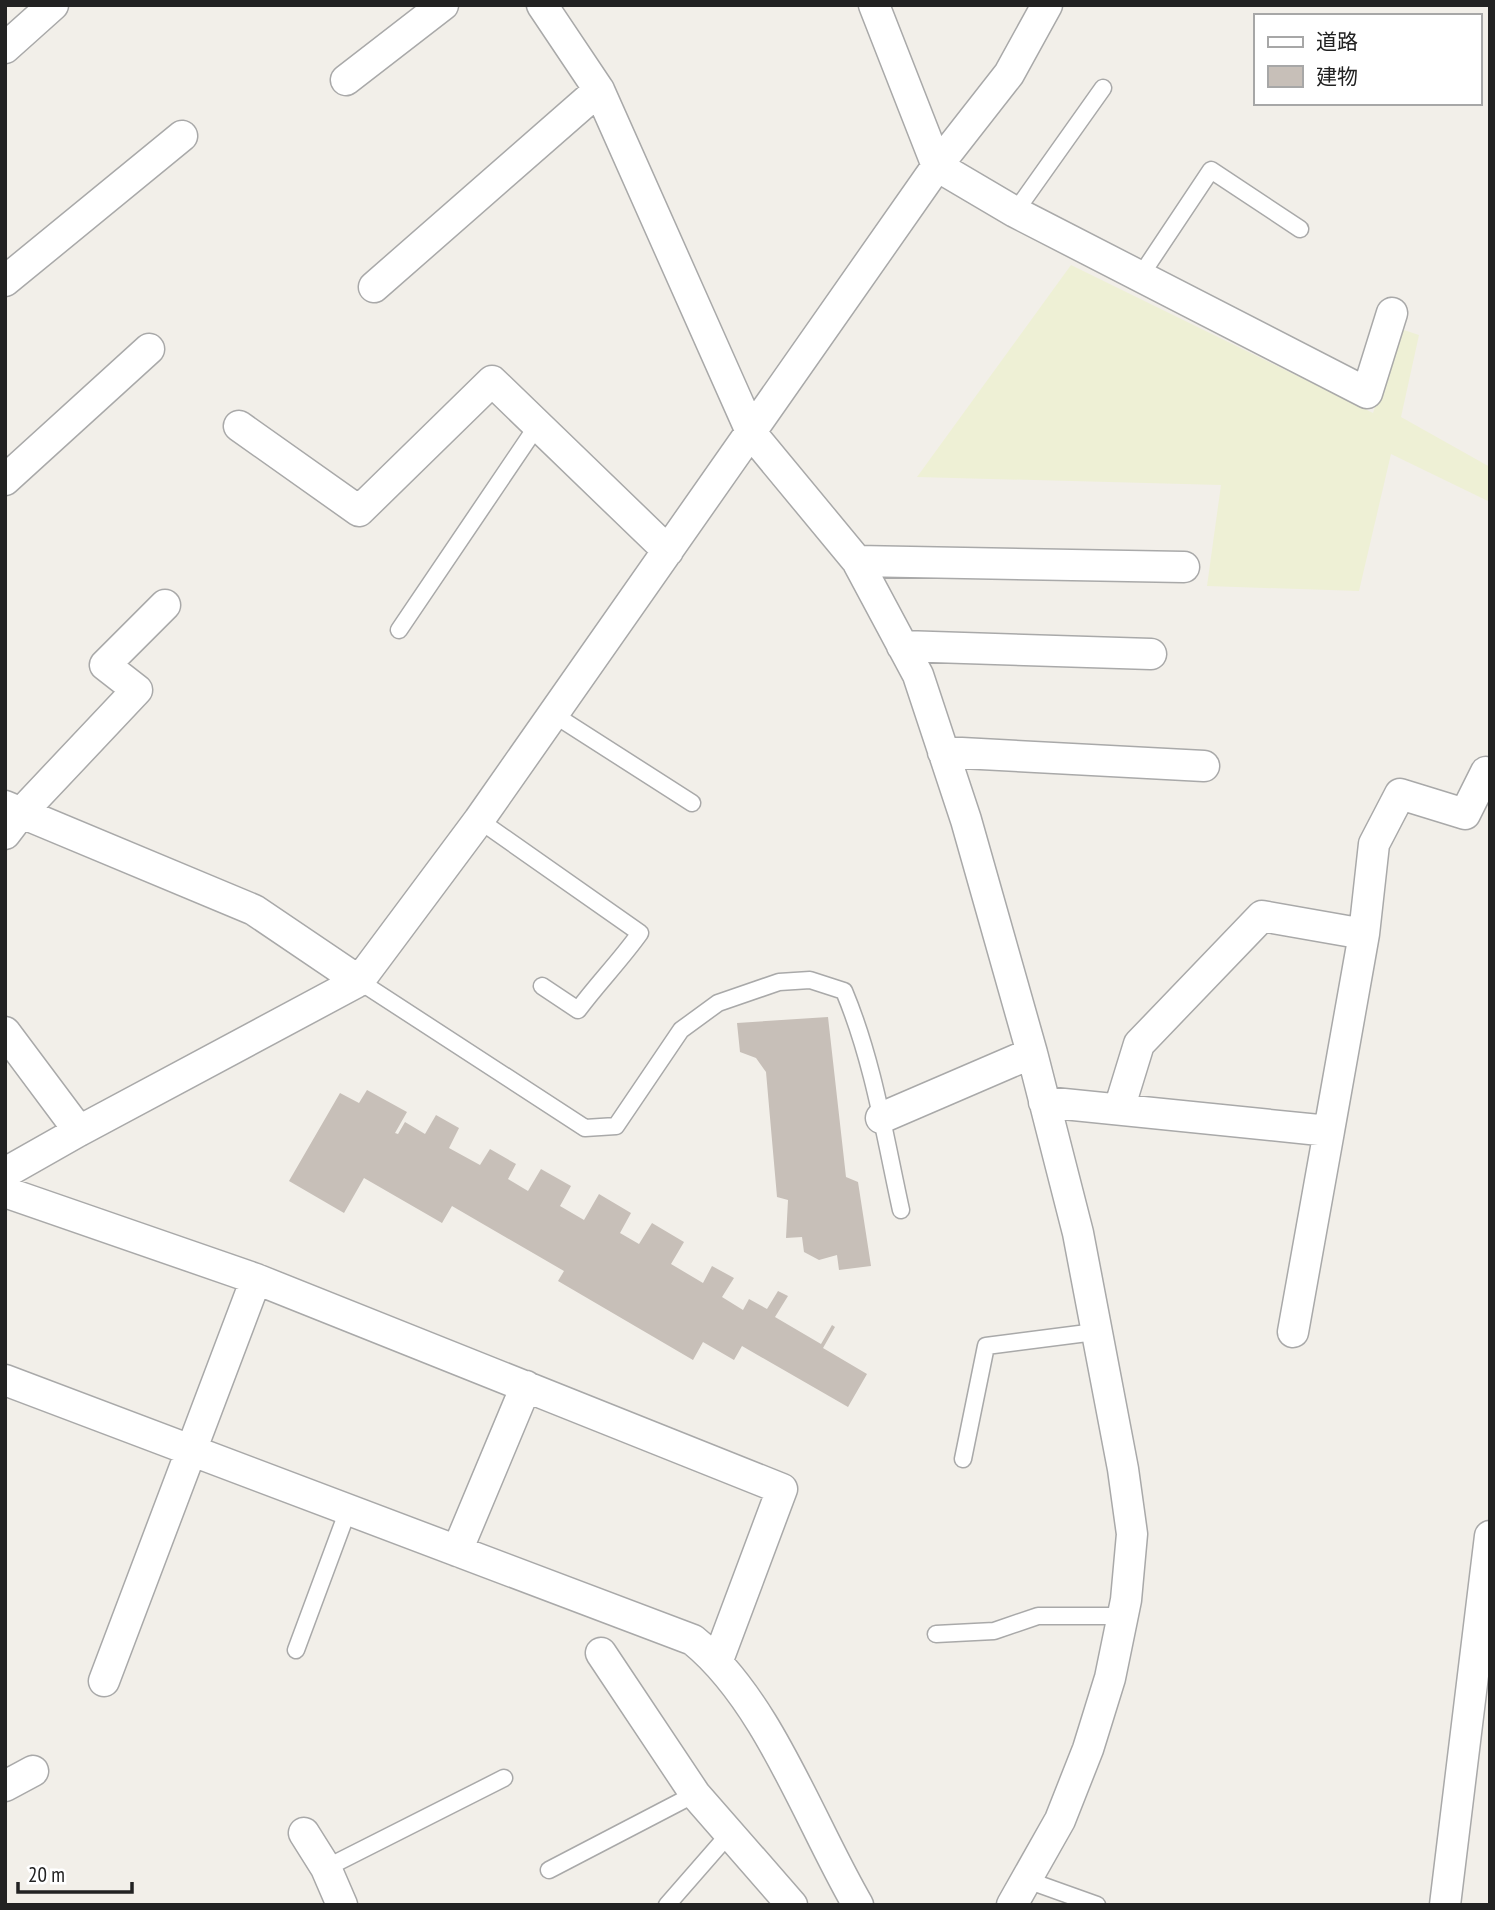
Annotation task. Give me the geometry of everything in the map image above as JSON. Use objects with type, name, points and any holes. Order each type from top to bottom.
[{"type":"street","points":[[5,48],[53,5]]},
{"type":"street","points":[[346,80],[443,5]]},
{"type":"street","points":[[5,1173],[79,1130],[359,981],[479,820],[937,166],[1009,74],[1047,5]]},
{"type":"street","points":[[555,9],[599,90],[751,434],[857,561],[918,675],[967,820],[1032,1053],[1078,1233],[1094,1332],[1123,1469],[1132,1534],[1123,1616],[1111,1678],[1088,1749],[1060,1821],[1020,1893]]},
{"type":"street","points":[[881,10],[937,166],[1015,212],[1367,393],[1392,313]]},
{"type":"street","points":[[374,288],[599,90]]},
{"type":"street","points":[[5,281],[182,136]]},
{"type":"street","points":[[5,480],[149,349]]},
{"type":"street","points":[[239,426],[359,511],[492,381],[539,423],[668,551]]},
{"type":"street","points":[[857,561],[1184,567]]},
{"type":"street","points":[[165,605],[104,665],[137,690],[10,818],[254,911],[359,981]]},
{"type":"street","points":[[902,646],[1151,654]]},
{"type":"street","points":[[943,752],[1204,766]]},
{"type":"street","points":[[1293,1332],[1364,934],[1374,844],[1399,794],[1465,814],[1486,772],[1490,773]]},
{"type":"street","points":[[1119,1108],[1139,1044],[1262,916],[1364,934]]},
{"type":"street","points":[[5,1032],[79,1130]]},
{"type":"street","points":[[881,1118],[1032,1053]]},
{"type":"street","points":[[1044,1102],[1329,1131]]},
{"type":"street","points":[[5,1192],[256,1279],[782,1489],[718,1660]]},
{"type":"street","points":[[104,1681],[256,1279]]},
{"type":"street","points":[[5,1380],[693,1640],[718,1660],[750,1701],[858,1905]]},
{"type":"street","points":[[457,1551],[526,1386]]},
{"type":"street","points":[[1445,1905],[1479,1704],[1490,1536]]},
{"type":"street","points":[[601,1653],[695,1794],[783,1902]]},
{"type":"street","points":[[5,1786],[33,1771]]},
{"type":"street","points":[[304,1833],[326,1868],[342,1905]]},
{"type":"lane","points":[[1015,212],[1103,88]]},
{"type":"lane","points":[[1141,275],[1211,170],[1300,229]]},
{"type":"lane","points":[[399,630],[539,423]]},
{"type":"lane","points":[[554,714],[692,803]]},
{"type":"lane","points":[[479,820],[640,933],[614,970],[600,979],[578,1010],[542,986]]},
{"type":"lane","points":[[359,981],[585,1128],[616,1126],[681,1030],[718,1003],[779,982],[810,981],[844,991],[881,1118],[901,1210]]},
{"type":"lane","points":[[963,1458],[986,1346],[1094,1332]]},
{"type":"lane","points":[[296,1650],[348,1510]]},
{"type":"lane","points":[[936,1634],[994,1631],[1038,1616],[1123,1616]]},
{"type":"lane","points":[[326,1868],[504,1778]]},
{"type":"lane","points":[[549,1870],[695,1794]]},
{"type":"lane","points":[[667,1905],[729,1834]]},
{"type":"lane","points":[[1020,1893],[1097,1905]]},
{"type":"green space","points":[[1071,265],[1373,413],[1401,329],[1419,335],[1401,417],[1490,467],[1490,502],[1391,454],[1359,591],[1207,586],[1221,485],[917,477]]},
{"type":"building","points":[[828,1017],[846,1177],[858,1182],[871,1266],[839,1270],[837,1255],[819,1260],[804,1252],[802,1237],[786,1238],[788,1200],[777,1197],[766,1072],[756,1058],[740,1052],[737,1023]]},
{"type":"building","points":[[367,1090],[407,1112],[395,1133],[398,1134],[405,1122],[425,1134],[436,1115],[459,1128],[449,1148],[480,1165],[490,1149],[516,1164],[508,1179],[528,1191],[541,1169],[571,1186],[560,1206],[584,1220],[599,1194],[631,1213],[620,1233],[639,1244],[652,1223],[684,1242],[671,1264],[703,1283],[712,1266],[734,1278],[722,1297],[743,1310],[749,1299],[767,1309],[778,1291],[788,1296],[775,1317],[821,1344],[832,1325],[835,1327],[823,1348],[867,1374],[848,1407],[742,1346],[734,1360],[703,1342],[693,1360],[558,1281],[564,1271],[452,1206],[442,1223],[364,1178],[344,1213],[289,1181],[340,1093],[359,1103]]}]
